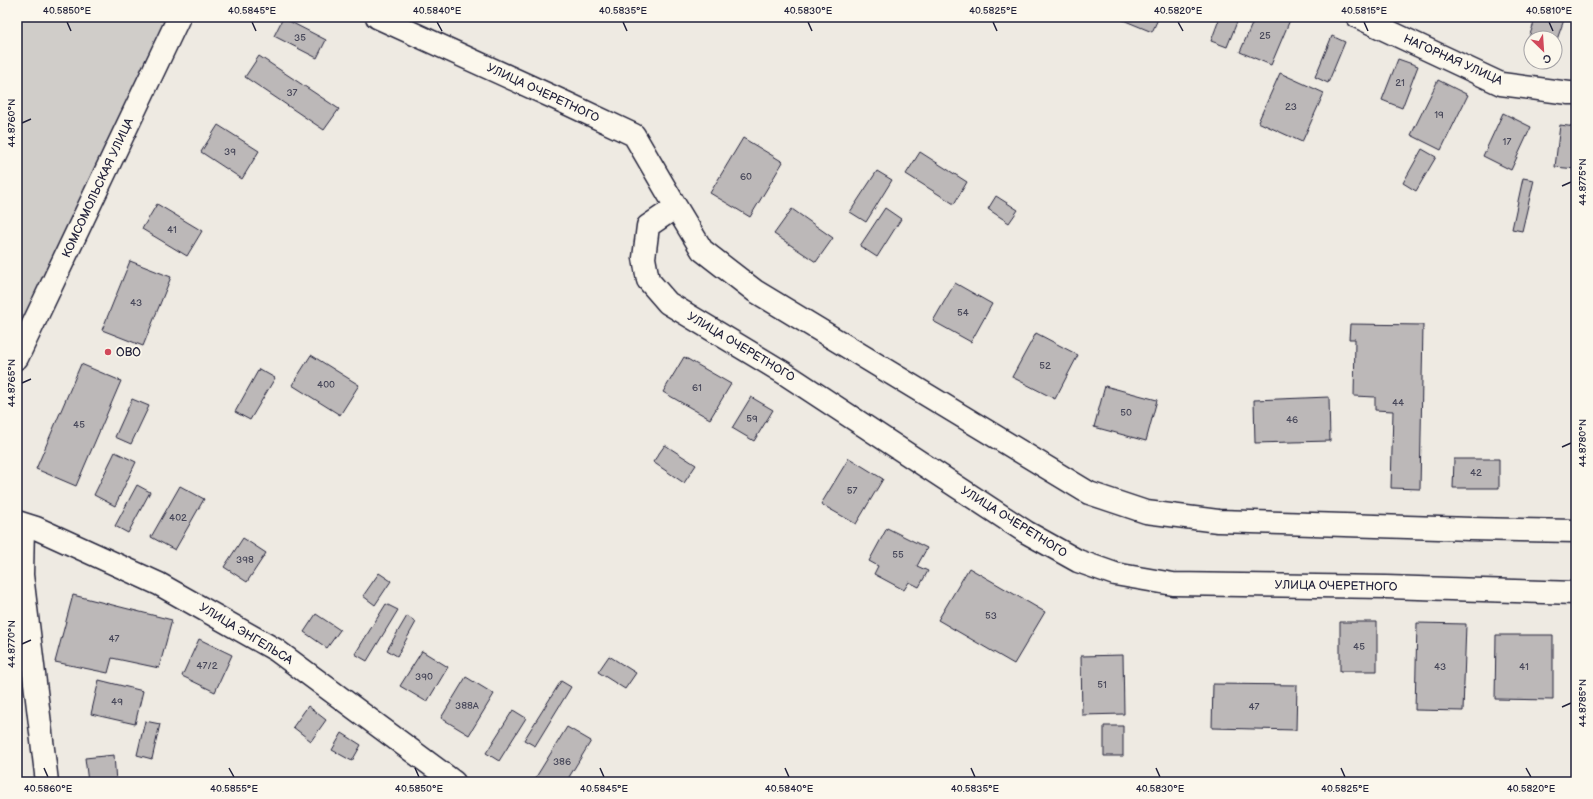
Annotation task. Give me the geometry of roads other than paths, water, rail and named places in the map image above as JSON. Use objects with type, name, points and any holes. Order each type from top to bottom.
[{"type":"street","name":"КОМСОМОЛЬСКАЯ УЛИЦА","points":[[17,358],[179,17]]},
{"type":"street","name":"УЛИЦА ОЧЕРЕТНОГО","points":[[377,17],[566,102],[634,135],[702,250],[755,291],[1088,493],[1146,512],[1218,520],[1471,529],[1576,531]]},
{"type":"street","name":"НАГОРНАЯ УЛИЦА","points":[[1358,17],[1501,84],[1576,93]]},
{"type":"street","name":"УЛИЦА ОЧЕРЕТНОГО","points":[[676,207],[648,226],[644,258],[648,280],[668,303],[784,372],[1026,532],[1078,561],[1115,574],[1173,584],[1386,587],[1576,593]]},
{"type":"street","points":[[20,523],[22,575],[47,782]]},
{"type":"street","name":"УЛИЦА ЭНГЕЛЬСА","points":[[20,523],[159,584],[276,650],[454,782]]},
{"type":"place","name":"ОВО","points":[[108,352]]}]
